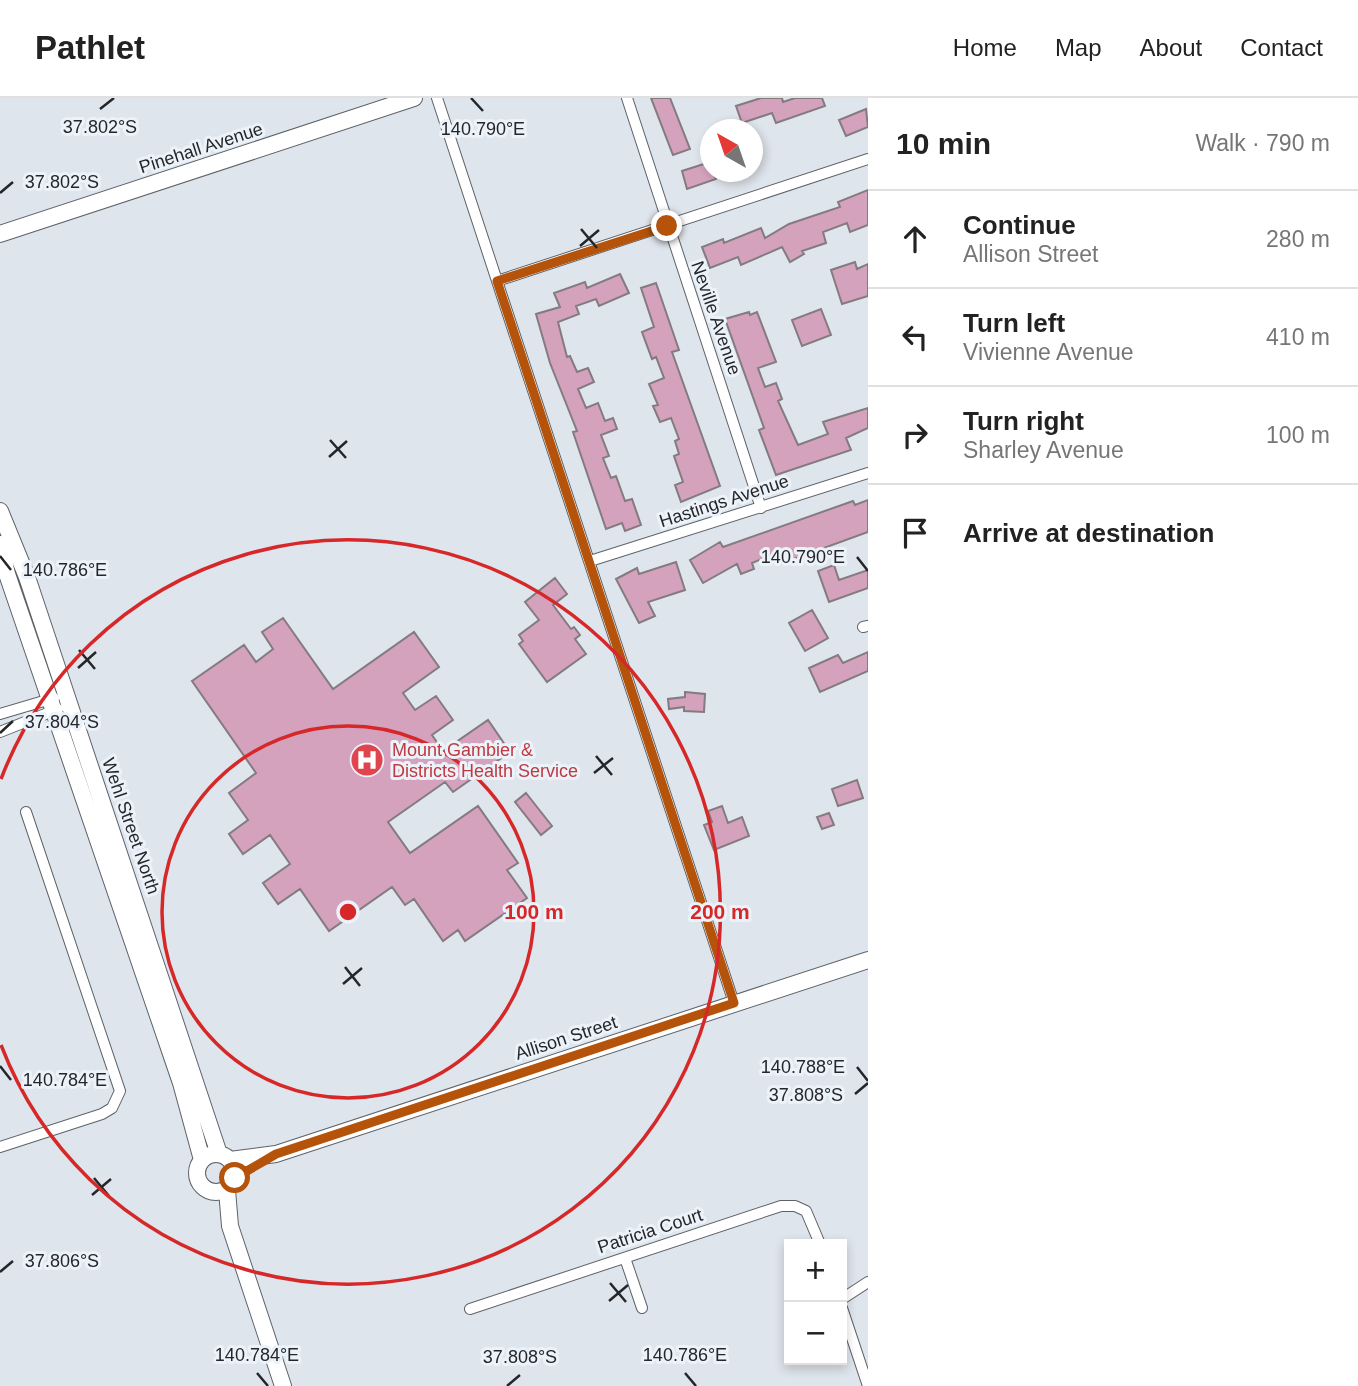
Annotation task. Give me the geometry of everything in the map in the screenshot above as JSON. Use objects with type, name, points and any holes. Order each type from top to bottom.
[{"type":"street","name":"Pinehall Avenue","points":[[0,234],[414,98]]},
{"type":"street","points":[[437,98],[734,1003]]},
{"type":"street","name":"Neville Avenue","points":[[627,98],[761,508]]},
{"type":"street","points":[[497,281],[868,159]]},
{"type":"street","name":"Hastings Avenue","points":[[590,561],[868,473]]},
{"type":"street","name":"Wehl Street North","points":[[0,511],[27,577],[225,1157]]},
{"type":"street","name":"Wehl Street North","points":[[0,544],[181,1083],[202,1160]]},
{"type":"street","points":[[0,714],[68,700]]},
{"type":"street","points":[[0,732],[52,705]]},
{"type":"street","points":[[0,1147],[102,1114],[113,1108],[120,1091],[26,812]]},
{"type":"street","name":"Allison Street","points":[[225,1157],[276,1154],[868,960]]},
{"type":"street","name":"Allison Street","points":[[231,1184],[276,1154]]},
{"type":"street","points":[[230,1226],[231,1184],[225,1157],[202,1160],[198,1166],[197,1179],[230,1226],[282,1386]]},
{"type":"street","points":[[208,1192],[231,1184]]},
{"type":"street","name":"Patricia Court","points":[[470,1309],[781,1206],[795,1206],[806,1211],[818,1239]]},
{"type":"street","points":[[625,1258],[642,1308]]},
{"type":"street","points":[[847,1296],[868,1282]]},
{"type":"street","points":[[847,1323],[868,1386]]},
{"type":"building","points":[[651,98],[670,98],[690,149],[673,155]]},
{"type":"building","points":[[761,98],[782,98],[783,102],[795,98],[822,98],[825,106],[776,123],[772,113],[754,119],[741,119],[736,106]]},
{"type":"building","points":[[866,109],[868,127],[846,136],[839,120]]},
{"type":"building","points":[[700,165],[700,182],[707,182],[687,189],[682,171]]},
{"type":"building","points":[[868,190],[868,225],[850,232],[847,223],[823,232],[826,243],[802,251],[804,254],[790,262],[782,247],[741,265],[738,257],[710,268],[702,247],[723,239],[724,243],[761,228],[765,238],[789,224],[840,207],[838,202]]},
{"type":"building","points":[[855,262],[857,269],[868,264],[868,296],[842,304],[831,270]]},
{"type":"building","points":[[620,274],[629,293],[599,306],[596,299],[576,306],[579,314],[558,322],[567,357],[570,356],[577,372],[588,368],[594,382],[578,389],[586,408],[598,403],[605,421],[613,418],[617,429],[601,435],[609,456],[603,458],[611,478],[616,476],[625,501],[632,499],[641,525],[625,531],[622,523],[606,529],[573,432],[577,431],[550,363],[536,314],[560,307],[554,293],[585,282],[587,288]]},
{"type":"building","points":[[656,283],[679,350],[672,352],[720,486],[681,502],[675,485],[683,482],[674,456],[679,454],[675,441],[679,439],[671,418],[660,422],[653,406],[658,405],[649,384],[664,378],[656,357],[652,359],[642,332],[654,327],[641,288]]},
{"type":"building","points":[[821,309],[831,335],[802,346],[792,320]]},
{"type":"building","points":[[749,312],[750,315],[757,312],[776,362],[758,368],[765,387],[776,383],[782,399],[778,401],[798,445],[828,434],[823,422],[868,408],[868,428],[846,438],[851,450],[776,475],[759,430],[764,428],[725,319]]},
{"type":"building","points":[[868,500],[868,532],[780,564],[776,553],[752,563],[754,569],[741,574],[737,564],[703,583],[690,560],[720,542],[723,547],[853,501],[855,505]]},
{"type":"building","points":[[676,562],[685,590],[648,602],[655,616],[639,623],[616,579],[637,568],[639,574]]},
{"type":"building","points":[[834,565],[839,580],[868,570],[868,588],[829,602],[818,571]]},
{"type":"building","points":[[555,578],[567,594],[553,605],[571,629],[574,627],[580,635],[575,639],[586,654],[547,682],[519,644],[523,641],[519,635],[539,620],[525,602]]},
{"type":"building","points":[[812,610],[828,638],[805,651],[789,623]]},
{"type":"building","points":[[283,618],[333,689],[414,632],[439,667],[403,693],[415,710],[436,696],[453,720],[432,735],[443,751],[488,720],[510,752],[453,792],[445,782],[388,822],[410,853],[478,806],[518,863],[507,870],[527,898],[465,941],[458,930],[443,941],[414,899],[405,905],[392,887],[329,931],[300,889],[278,904],[263,883],[290,864],[270,835],[243,854],[229,834],[248,820],[229,793],[256,773],[192,681],[244,645],[256,662],[273,649],[262,632]]},
{"type":"building","points":[[868,652],[868,671],[820,692],[809,668],[838,655],[843,663]]},
{"type":"building","points":[[685,692],[705,694],[704,712],[684,711],[684,707],[669,709],[668,699],[685,697]]},
{"type":"building","points":[[857,780],[863,798],[838,806],[832,789]]},
{"type":"building","points":[[526,793],[552,826],[541,835],[515,802]]},
{"type":"building","points":[[722,806],[728,823],[742,817],[749,836],[714,850],[704,825],[712,822],[708,811]]},
{"type":"building","points":[[829,813],[834,825],[822,829],[817,817]]},
{"type":"place","name":"Mount Gambier & Districts Health Service","points":[[367,760]]},
{"type":"route","points":[[235,1178],[276,1154],[734,1003],[497,281],[667,226]]}]
